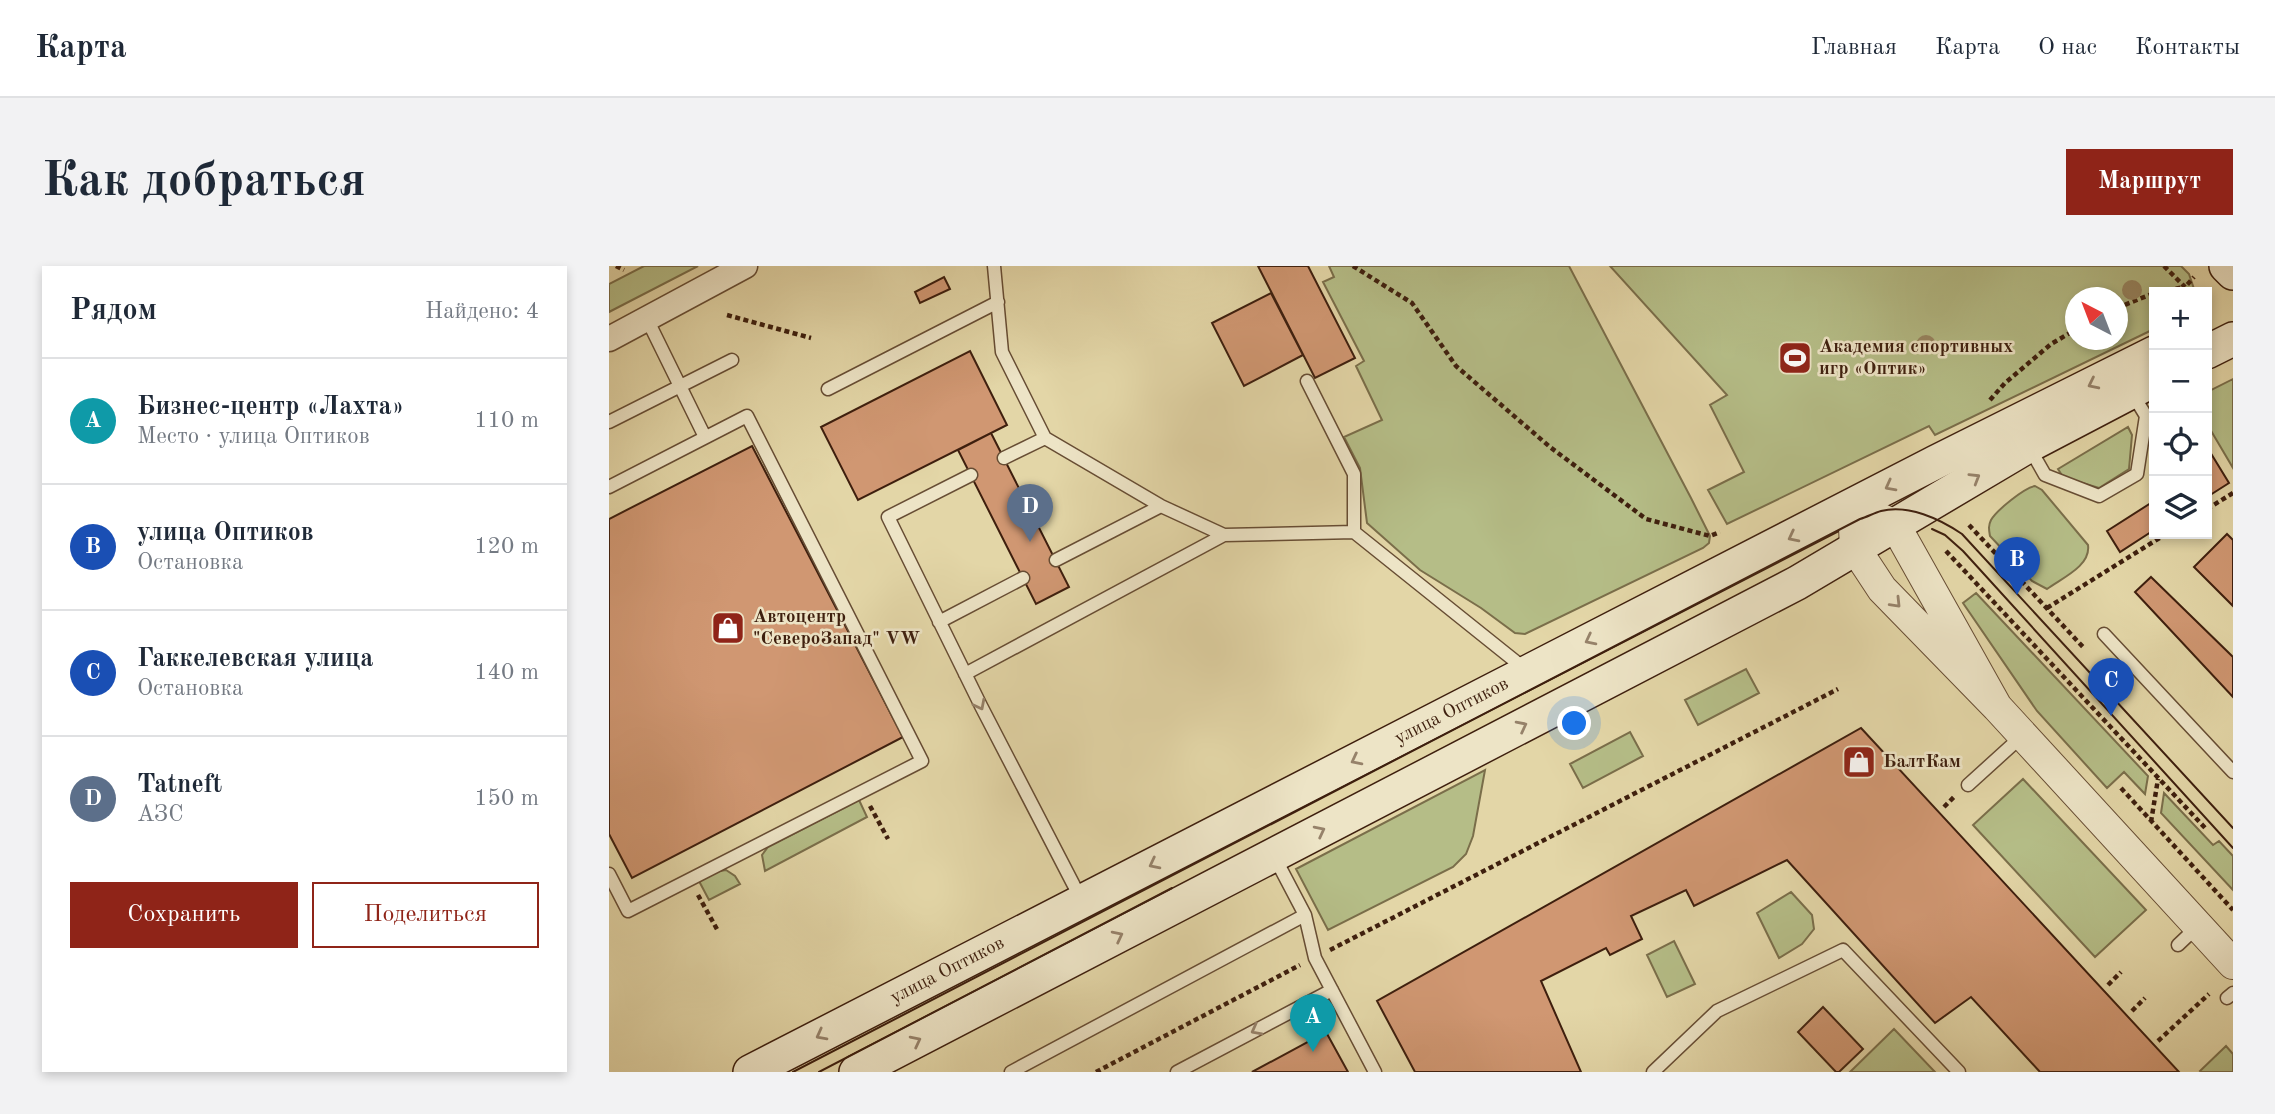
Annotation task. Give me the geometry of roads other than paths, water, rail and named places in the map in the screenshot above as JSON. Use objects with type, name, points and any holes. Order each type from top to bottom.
[{"type":"main road","points":[[2225,266],[2233,273]]},
{"type":"main road","points":[[2212,324],[2233,314]]},
{"type":"main road","points":[[2211,350],[2233,339]]},
{"type":"main road","name":"улица Оптиков","points":[[750,1072],[1936,461],[2149,355]]},
{"type":"main road","points":[[856,1072],[1797,583],[2028,446],[2143,386]]},
{"type":"street","points":[[609,339],[745,266]]},
{"type":"street","points":[[1997,707],[1895,525],[1853,506],[1855,548],[1882,589],[2023,735],[2188,936],[2233,964]]},
{"type":"lane","points":[[994,266],[1002,352],[1045,438],[1161,506],[1223,535],[1354,532],[1520,665],[1526,673]]},
{"type":"lane","points":[[828,388],[998,302]]},
{"type":"lane","points":[[647,319],[705,437]]},
{"type":"lane","points":[[609,422],[732,360]]},
{"type":"lane","points":[[1307,382],[1354,474],[1354,532]]},
{"type":"lane","points":[[2028,446],[2045,475],[2099,496],[2137,474],[2146,416],[2143,386]]},
{"type":"lane","points":[[609,487],[747,416],[922,761],[628,911],[609,874]]},
{"type":"lane","points":[[1004,458],[1045,438]]},
{"type":"lane","points":[[971,475],[888,517],[1082,901]]},
{"type":"lane","points":[[1056,561],[1161,506]]},
{"type":"lane","points":[[965,674],[1223,535]]},
{"type":"lane","points":[[939,622],[1023,578]]},
{"type":"lane","points":[[2104,634],[2233,772]]},
{"type":"lane","points":[[1968,785],[2023,735]]},
{"type":"lane","points":[[1273,855],[1305,915],[1315,958],[1375,1072]]},
{"type":"lane","points":[[1011,1072],[1305,915]]},
{"type":"lane","points":[[1653,1072],[1717,1011],[1843,950],[1959,1072]]},
{"type":"lane","points":[[1177,1072],[1332,990]]},
{"type":"tram line","points":[[793,1072],[1860,519],[1891,509],[1923,514],[1962,534],[2233,828]]},
{"type":"tram line","points":[[1932,529],[1945,535],[1963,551],[2233,848]]},
{"type":"tram line","points":[[819,1072],[1172,888]]},
{"type":"place","name":"Академия спортивных игр «Оптик»","points":[[1795,358]]},
{"type":"place","name":"Tatneft","points":[[1030,542]]},
{"type":"place","name":"улица Оптиков","points":[[2017,595]]},
{"type":"place","name":"Автоцентр \"СевероЗапад\" VW","points":[[728,628]]},
{"type":"place","name":"Гаккелевская улица","points":[[2111,716]]},
{"type":"place","name":"БалтКам","points":[[1859,762]]},
{"type":"place","name":"Бизнес-центр «Лахта»","points":[[1313,1052]]}]
